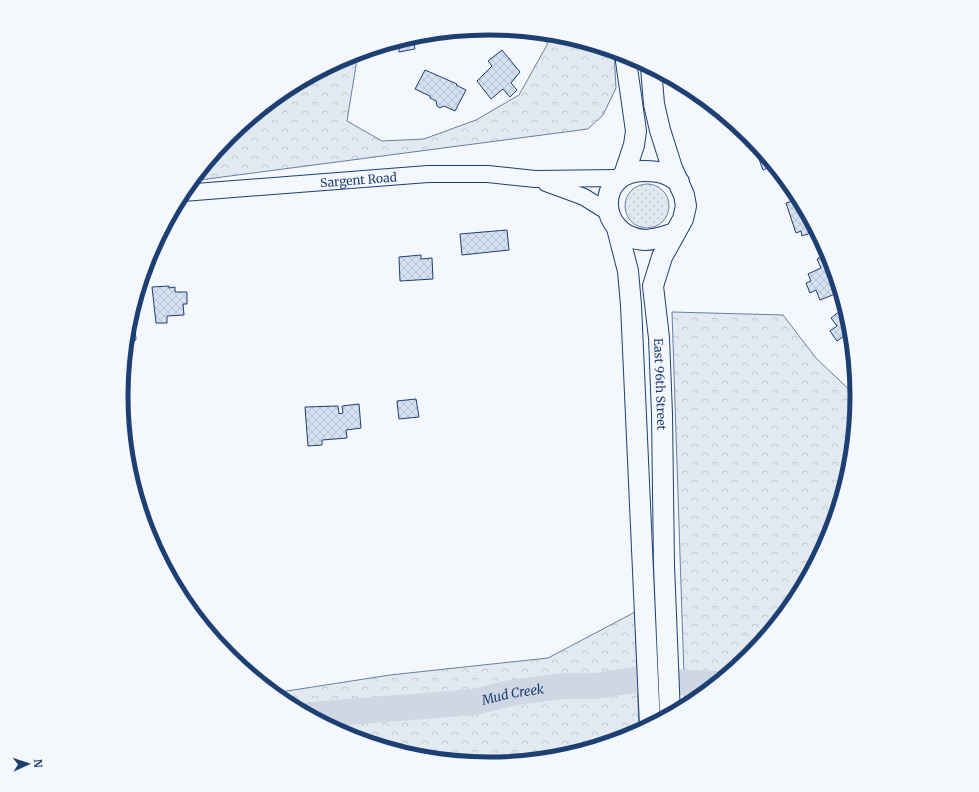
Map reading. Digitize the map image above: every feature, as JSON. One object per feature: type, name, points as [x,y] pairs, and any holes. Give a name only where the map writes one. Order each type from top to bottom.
[{"type":"main road","name":"East 96th Street","points":[[626,61],[636,131],[634,145],[621,176],[609,196],[613,220],[628,271],[631,305],[650,720]]},
{"type":"main road","name":"East 96th Street","points":[[652,73],[654,104],[660,130],[685,200],[685,212],[660,263],[653,286],[659,338],[662,407],[666,630],[670,709]]},
{"type":"main road","points":[[621,176],[639,171],[663,172],[671,175],[679,182]]},
{"type":"main road","points":[[613,220],[628,235],[644,240],[675,233]]},
{"type":"street","name":"Sargent Road","points":[[191,192],[428,174],[483,173],[535,179],[621,176]]},
{"type":"street","name":"Sargent Road","points":[[535,179],[584,197],[613,220]]},
{"type":"green space","points":[[547,40],[560,42],[583,47],[614,57],[616,88],[603,115],[588,129],[200,180],[234,141],[270,110],[309,83],[351,62],[357,60],[347,121],[382,141],[424,139],[476,120],[519,95],[547,45]]},
{"type":"green space","points":[[647,184],[659,188],[665,194],[669,206],[665,218],[659,224],[647,228],[635,224],[629,218],[625,206],[629,194],[635,188]]},
{"type":"green space","points":[[672,312],[783,315],[816,358],[850,390],[850,420],[844,466],[823,534],[802,577],[790,597],[761,634],[745,651],[728,667],[685,699]]},
{"type":"green space","points":[[635,612],[639,725],[606,738],[583,745],[537,754],[490,757],[442,754],[396,745],[351,730],[309,709],[283,692],[390,675],[548,658]]},
{"type":"building","points":[[414,43],[415,49],[399,52],[399,48],[381,52]]},
{"type":"building","points":[[502,50],[520,72],[511,83],[517,90],[510,97],[503,89],[491,99],[477,81],[492,66],[488,61]]},
{"type":"building","points":[[425,70],[457,84],[456,85],[466,90],[455,111],[444,106],[440,108],[437,106],[436,101],[430,98],[430,96],[415,89]]},
{"type":"building","points":[[761,158],[769,167],[763,170],[759,159]]},
{"type":"building","points":[[793,201],[811,233],[802,236],[801,231],[796,233],[786,203]]},
{"type":"building","points":[[507,230],[509,250],[462,255],[460,234]]},
{"type":"building","points":[[421,255],[421,259],[432,258],[433,279],[400,281],[399,257]]},
{"type":"building","points":[[822,257],[835,294],[820,300],[816,290],[810,293],[806,283],[811,281],[808,274],[821,268],[817,259]]},
{"type":"building","points":[[169,286],[169,288],[175,287],[175,292],[187,292],[187,304],[183,304],[184,315],[167,316],[167,323],[156,323],[152,287]]},
{"type":"building","points":[[840,311],[846,338],[844,336],[837,341],[830,331],[837,326],[831,318]]},
{"type":"building","points":[[135,327],[136,339],[133,342]]},
{"type":"building","points":[[416,399],[419,417],[399,419],[397,401]]},
{"type":"building","points":[[359,404],[361,428],[346,430],[347,438],[322,440],[322,445],[308,446],[305,407],[338,406],[339,414],[343,413],[342,406]]},
{"type":"waterway","name":"Mud Creek","points":[[319,714],[474,702],[511,693],[561,686],[595,686],[633,680],[707,684]]}]
